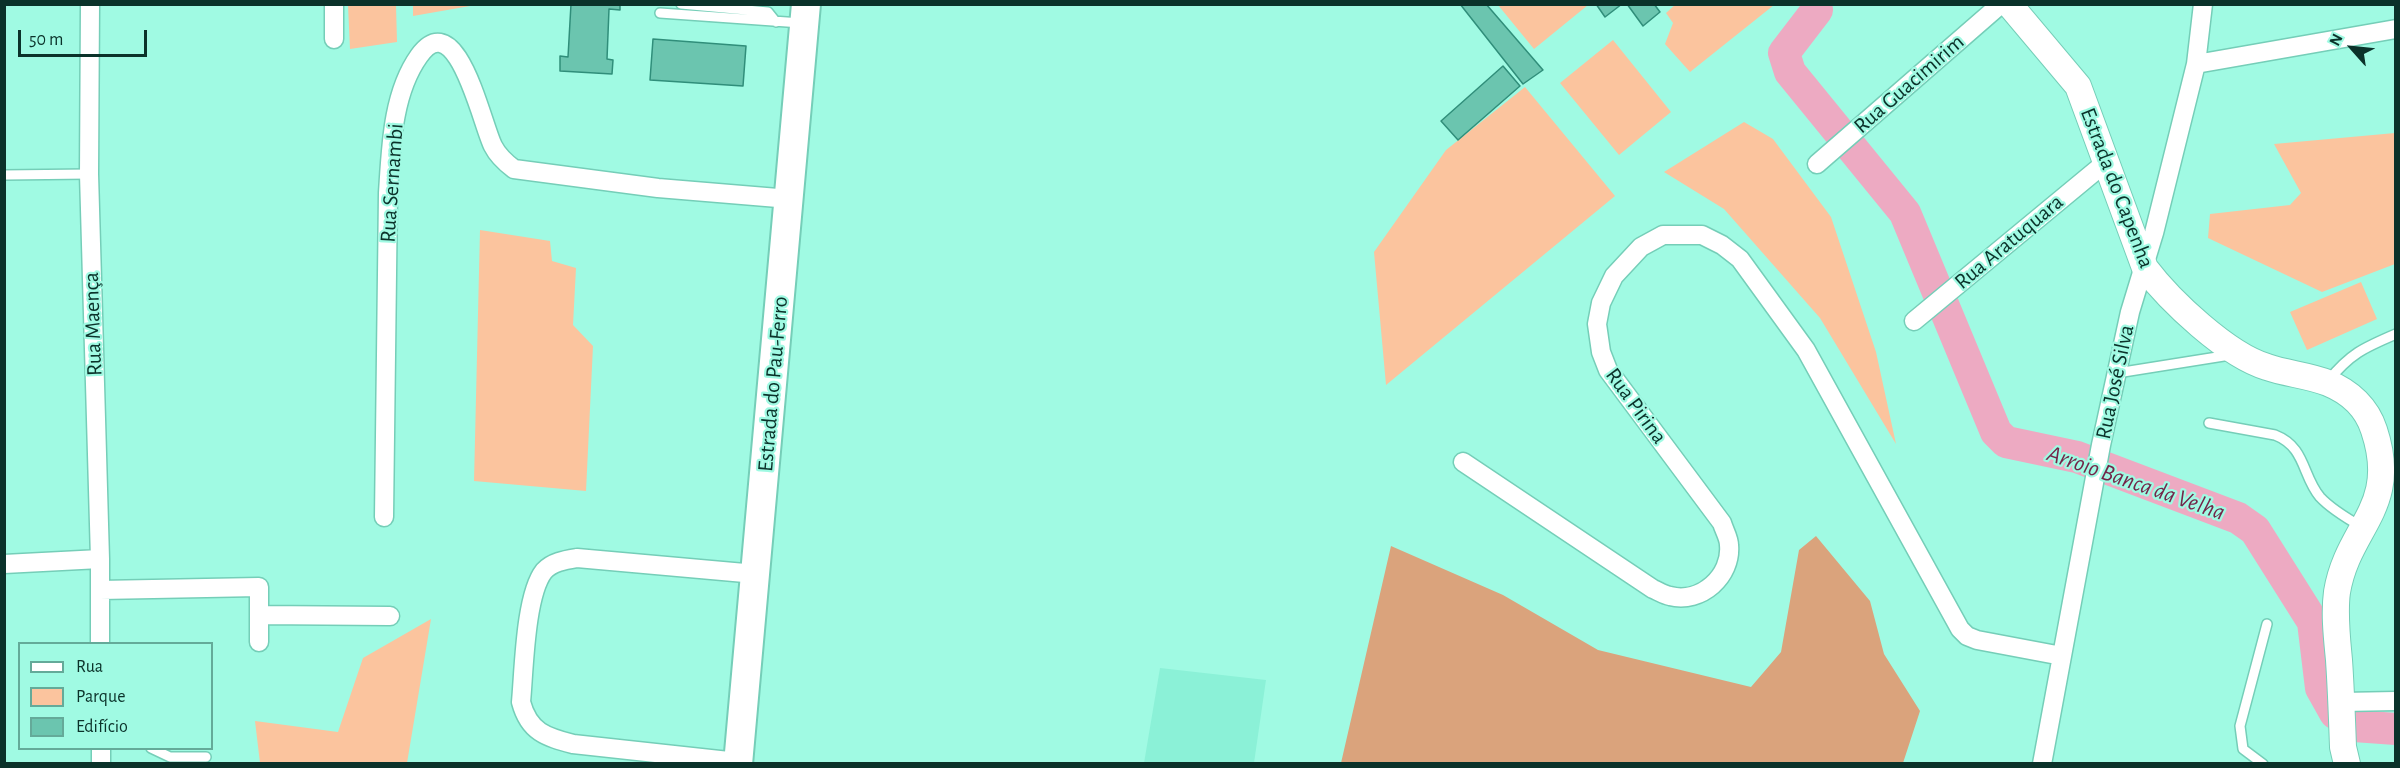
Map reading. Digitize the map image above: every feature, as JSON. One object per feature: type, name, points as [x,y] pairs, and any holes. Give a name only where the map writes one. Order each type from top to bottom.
[{"type":"main road","name":"Estrada do Pau-Ferro","points":[[738,763],[806,14]]},
{"type":"street","name":"Rua Maença","points":[[90,4],[89,174],[100,559],[100,642]]},
{"type":"street","points":[[334,4],[334,39]]},
{"type":"street","name":"Rua Guacimirim","points":[[1817,164],[2001,4]]},
{"type":"street","name":"Estrada do Capenha","points":[[2009,4],[2078,86],[2145,267],[2158,286],[2236,354],[2266,367],[2327,382],[2346,391],[2370,415],[2381,450],[2382,478],[2376,506],[2343,568],[2337,594],[2337,634],[2345,755]]},
{"type":"street","name":"Rua José Silva","points":[[2042,764],[2101,445],[2130,312],[2145,267],[2196,64],[2203,4]]},
{"type":"street","points":[[2196,64],[2396,29]]},
{"type":"street","name":"Rua Sernambi","points":[[384,517],[388,193],[391,155],[403,90],[413,64],[425,48],[435,42],[443,43],[453,50],[462,63],[493,146],[503,161],[514,169],[658,188],[790,199]]},
{"type":"street","name":"Rua Aratuquara","points":[[1914,321],[2105,163]]},
{"type":"street","name":"Rua Pirina","points":[[1463,462],[1653,589],[1672,597],[1695,596],[1713,586],[1726,567],[1730,545],[1722,523],[1608,370],[1601,352],[1598,324],[1601,303],[1614,276],[1641,247],[1663,235],[1701,235],[1722,245],[1740,259],[1806,350],[1960,629],[1967,636],[1977,640],[2062,656]]},
{"type":"street","points":[[738,763],[573,744],[551,738],[536,729],[525,717],[521,702],[530,611],[535,585],[544,570],[556,562],[577,558],[756,574]]},
{"type":"street","points":[[4,564],[100,559]]},
{"type":"street","points":[[100,590],[259,587],[259,642]]},
{"type":"street","points":[[259,615],[390,616]]},
{"type":"street","points":[[2342,703],[2396,701]]},
{"type":"lane","points":[[681,4],[768,12],[776,22]]},
{"type":"lane","points":[[660,13],[776,22],[806,14]]},
{"type":"lane","points":[[4,175],[89,174]]},
{"type":"lane","points":[[2327,382],[2344,361],[2369,345],[2396,334]]},
{"type":"lane","points":[[2117,373],[2236,354]]},
{"type":"lane","points":[[2209,423],[2275,435],[2285,439],[2296,450],[2320,497],[2364,529]]},
{"type":"lane","points":[[2263,764],[2243,749],[2240,726],[2267,624]]},
{"type":"lane","points":[[155,750],[170,757],[206,758]]},
{"type":"shaded area","points":[[1816,536],[1870,601],[1884,654],[1920,711],[1903,763],[1341,763],[1391,546],[1503,595],[1598,650],[1751,687],[1781,652],[1799,550]]},
{"type":"shaded area","points":[[1160,668],[1266,680],[1254,763],[1144,763]]},
{"type":"green space","points":[[470,4],[470,6],[413,16],[413,5]]},
{"type":"green space","points":[[1676,4],[1774,5],[1690,72],[1665,44],[1673,23],[1666,13]]},
{"type":"green space","points":[[348,5],[396,5],[397,42],[350,49]]},
{"type":"green space","points":[[1498,5],[1588,5],[1534,49]]},
{"type":"green space","points":[[1613,40],[1671,112],[1619,155],[1560,83]]},
{"type":"green space","points":[[1525,87],[1615,196],[1386,385],[1374,252],[1446,150]]},
{"type":"green space","points":[[1744,122],[1773,139],[1831,217],[1876,352],[1896,444],[1820,318],[1724,209],[1664,172]]},
{"type":"green space","points":[[2395,133],[2395,264],[2322,292],[2208,238],[2210,214],[2290,205],[2301,193],[2274,144]]},
{"type":"green space","points":[[480,230],[550,241],[552,261],[576,268],[573,325],[593,346],[586,491],[474,481]]},
{"type":"green space","points":[[2361,282],[2377,319],[2307,350],[2290,312]]},
{"type":"green space","points":[[431,619],[407,763],[260,763],[255,721],[338,732],[363,658]]},
{"type":"building","points":[[571,4],[620,4],[620,10],[609,9],[607,59],[613,60],[612,74],[560,71],[560,56],[568,57]]},
{"type":"building","points":[[1460,4],[1486,4],[1543,70],[1523,84]]},
{"type":"building","points":[[1596,4],[1622,4],[1605,17]]},
{"type":"building","points":[[1627,4],[1654,4],[1660,12],[1643,26]]},
{"type":"building","points":[[653,39],[746,46],[743,86],[650,80]]},
{"type":"building","points":[[1503,66],[1520,86],[1458,140],[1441,121]]},
{"type":"waterway","name":"Arroio Banca da Velha","points":[[1816,4],[1817,10],[1784,53],[1790,72],[1905,213],[1996,432],[2006,442],[2077,457],[2238,518],[2255,530],[2313,622],[2321,688],[2335,713],[2354,726],[2396,729]]}]
